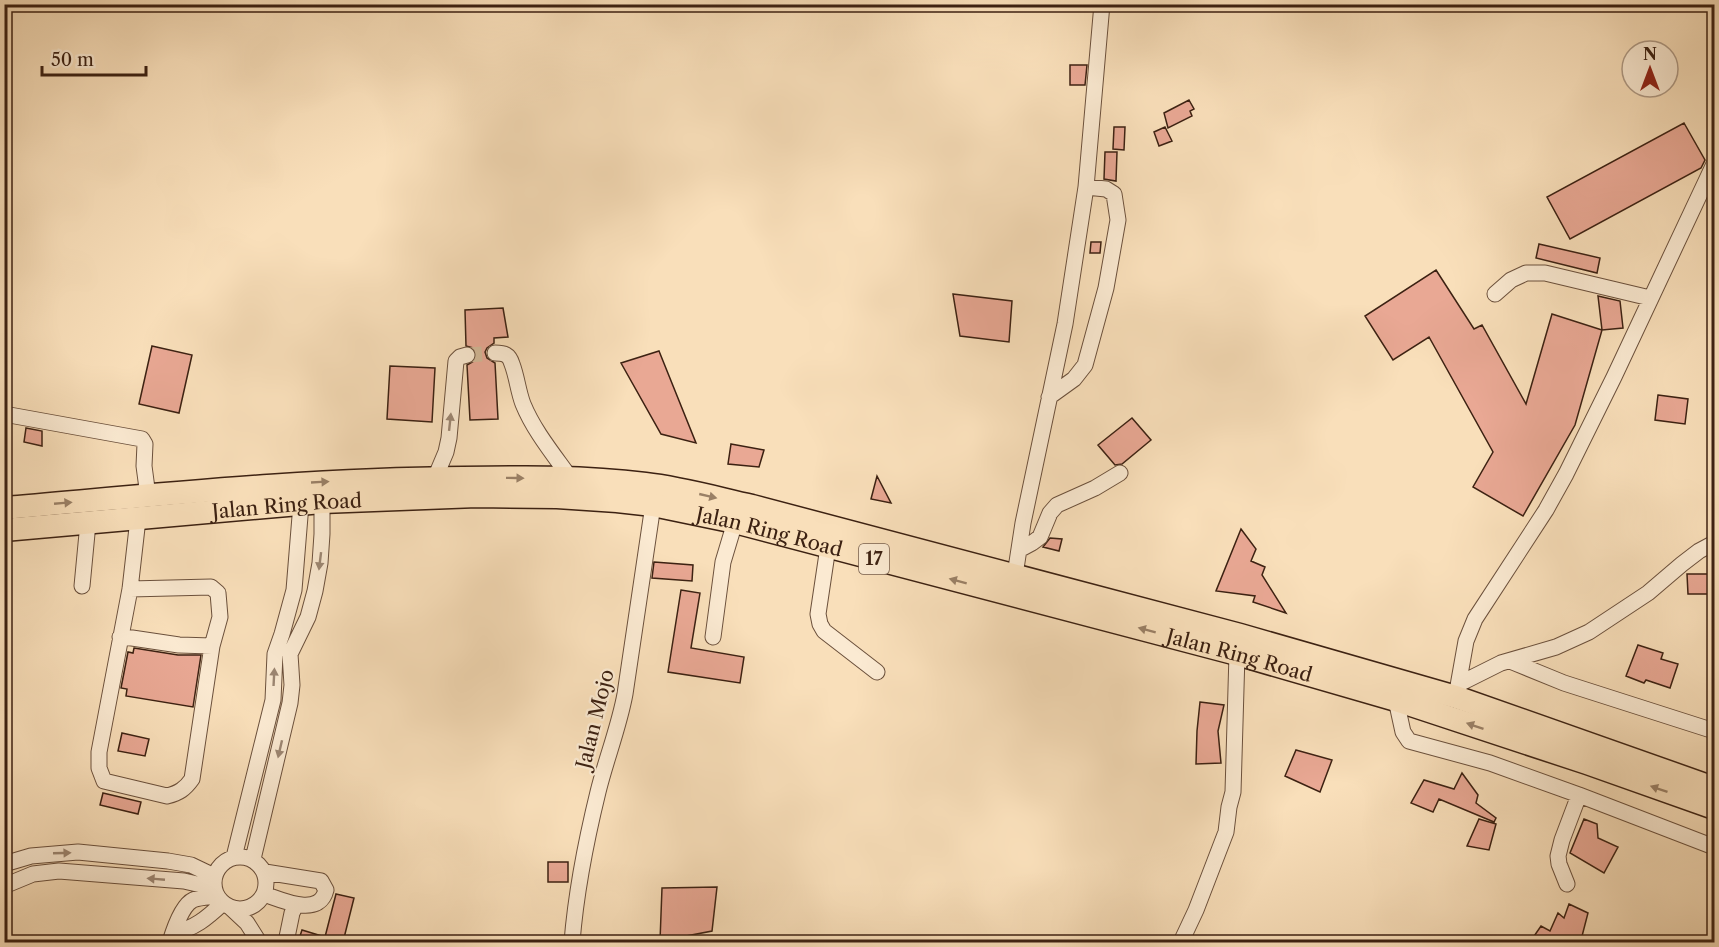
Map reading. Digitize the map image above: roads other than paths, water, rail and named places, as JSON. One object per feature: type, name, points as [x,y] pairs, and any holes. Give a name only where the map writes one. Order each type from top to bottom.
[{"type":"highway","name":"Jalan Ring Road","points":[[4,530],[138,519],[275,495],[435,478],[570,479],[645,484],[684,490],[1458,690],[1591,754],[1714,808]]},
{"type":"highway","name":"Jalan Ring Road","points":[[4,508],[148,496],[275,495],[311,503],[424,497],[520,496],[653,505],[735,522],[1237,654],[1714,788]]},
{"type":"street","points":[[1015,575],[1065,324],[1086,187],[1102,4]]},
{"type":"street","points":[[1458,690],[1466,641],[1475,619],[1546,510],[1566,474],[1714,164]]},
{"type":"street","points":[[1049,398],[1074,379],[1085,365],[1106,288],[1118,220],[1114,194],[1106,189],[1086,187]]},
{"type":"street","points":[[1495,294],[1511,280],[1526,273],[1545,273],[1650,298]]},
{"type":"street","points":[[495,353],[504,353],[508,356],[523,404],[534,426],[570,479]]},
{"type":"street","points":[[435,478],[446,452],[456,361],[467,355]]},
{"type":"street","points":[[4,414],[142,439],[145,444],[144,466],[148,496]]},
{"type":"street","points":[[1019,550],[1040,537],[1050,513],[1057,505],[1095,488],[1120,473]]},
{"type":"street","points":[[234,857],[273,700],[275,654],[294,590],[311,503]]},
{"type":"street","points":[[254,860],[290,704],[292,685],[290,654],[308,617],[320,563],[322,534],[311,503]]},
{"type":"street","name":"Jalan Mojo","points":[[572,942],[576,901],[598,791],[621,716],[653,505]]},
{"type":"street","points":[[130,589],[211,586],[218,593],[220,617],[212,646],[192,779],[186,788],[177,794],[167,796],[104,781],[99,768],[99,752],[130,589],[138,519]]},
{"type":"street","points":[[713,637],[723,562],[735,522]]},
{"type":"street","points":[[82,586],[88,523]]},
{"type":"street","points":[[1458,690],[1489,668],[1556,647],[1589,632],[1648,593],[1690,558],[1714,543]]},
{"type":"street","points":[[828,547],[818,614],[820,624],[824,631],[877,672]]},
{"type":"street","points":[[120,637],[179,645],[212,646]]},
{"type":"street","points":[[1181,942],[1226,832],[1233,792],[1237,654]]},
{"type":"street","points":[[1510,661],[1564,683],[1714,731]]},
{"type":"street","points":[[1396,700],[1403,732],[1408,741],[1490,763],[1714,847]]},
{"type":"street","points":[[1567,885],[1558,856],[1579,795]]},
{"type":"street","points":[[4,864],[31,856],[78,852],[191,865],[247,923],[260,942]]},
{"type":"street","points":[[4,886],[33,874],[59,871],[184,882],[220,894],[241,909],[259,902],[264,894],[267,883],[265,872],[260,865],[244,856],[225,860],[218,867],[220,894],[210,916],[196,926],[171,938]]},
{"type":"street","points":[[264,894],[296,905],[309,905],[317,903],[325,895],[326,890],[321,880],[265,872]]},
{"type":"street","points":[[171,938],[185,908],[192,900],[220,894]]},
{"type":"street","points":[[286,942],[296,905]]},
{"type":"tunnel","points":[[467,355],[495,353]]}]
